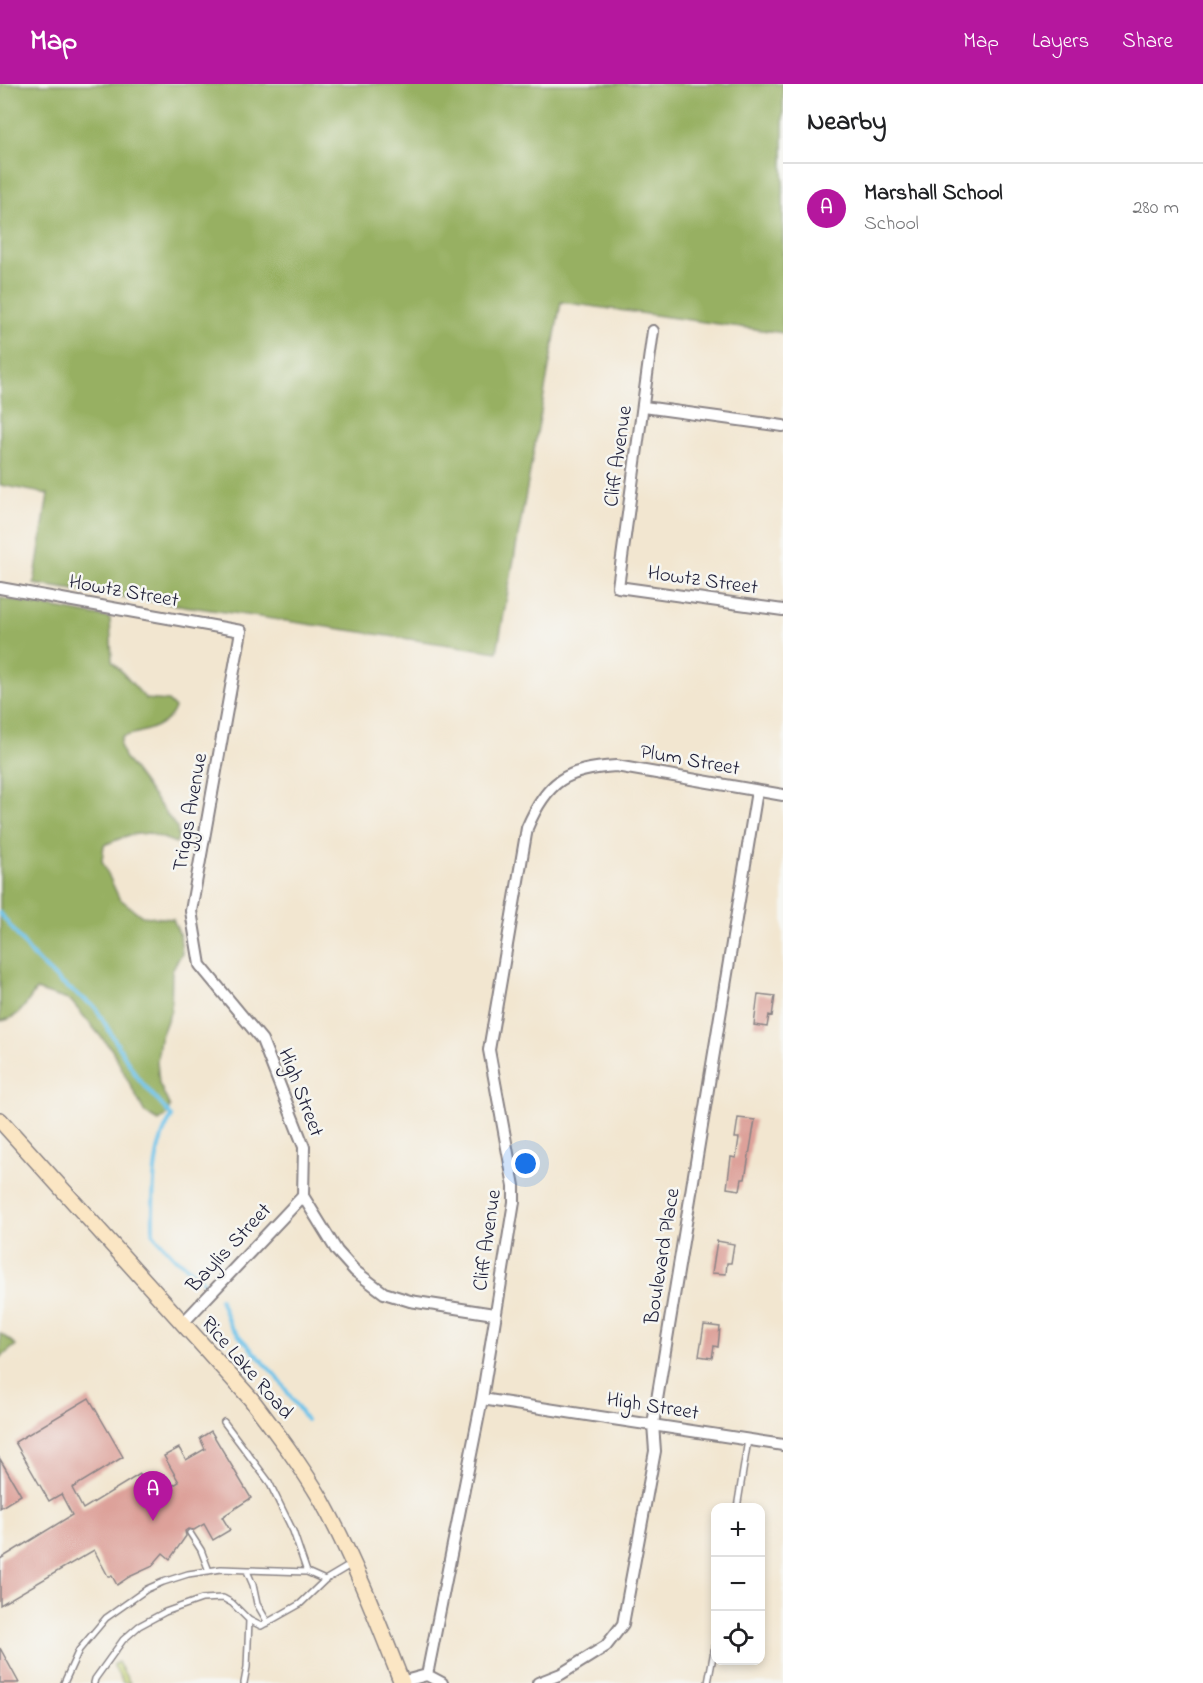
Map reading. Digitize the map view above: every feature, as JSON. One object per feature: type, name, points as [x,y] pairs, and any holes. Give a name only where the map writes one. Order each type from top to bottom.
[{"type":"main road","name":"Rice Lake Road","points":[[0,1120],[251,1399],[286,1444],[322,1501],[353,1563],[401,1682]]},
{"type":"street","name":"Cliff Avenue","points":[[618,587],[653,331]]},
{"type":"street","points":[[644,407],[783,426]]},
{"type":"street","name":"Howtz Street","points":[[618,587],[783,610]]},
{"type":"street","name":"Howtz Street","points":[[0,588],[241,631]]},
{"type":"street","name":"Triggs Avenue","points":[[223,992],[200,965],[191,911],[241,631]]},
{"type":"street","name":"Plum Street","points":[[590,768],[616,766],[783,795]]},
{"type":"street","name":"Cliff Avenue","points":[[426,1675],[482,1399],[514,1202],[514,1186],[489,1050],[527,828],[535,809],[547,792],[561,779],[590,768]]},
{"type":"street","name":"Boulevard Place","points":[[538,1683],[561,1674],[606,1646],[623,1624],[655,1451],[653,1424],[757,791]]},
{"type":"street","name":"High Street","points":[[223,992],[262,1040],[304,1147],[303,1196]]},
{"type":"street","points":[[303,1196],[337,1251],[355,1271],[384,1293],[411,1301],[494,1314]]},
{"type":"street","name":"Baylis Street","points":[[182,1324],[303,1196]]},
{"type":"street","name":"High Street","points":[[482,1399],[783,1445]]},
{"type":"street","points":[[401,1682],[426,1675],[441,1683]]},
{"type":"lane","points":[[224,1422],[269,1482],[293,1531],[307,1572]]},
{"type":"lane","points":[[738,1503],[748,1440]]},
{"type":"lane","points":[[190,1533],[201,1550],[210,1571]]},
{"type":"lane","points":[[94,1683],[132,1631],[165,1612],[202,1599],[223,1598],[232,1603],[249,1620],[261,1626],[300,1604],[325,1580],[353,1563]]},
{"type":"lane","points":[[64,1683],[79,1650],[113,1611],[147,1589],[163,1582],[188,1574],[210,1571],[307,1572],[325,1580]]},
{"type":"lane","points":[[247,1571],[257,1604],[268,1623]]},
{"type":"lane","points":[[244,1683],[249,1620]]},
{"type":"lane","points":[[708,1683],[711,1665]]},
{"type":"green space","points":[[0,84],[783,84],[783,333],[561,302],[497,652],[34,584],[48,494],[0,485]]},
{"type":"green space","points":[[0,598],[110,618],[112,661],[146,699],[168,701],[175,708],[160,725],[122,737],[120,745],[124,757],[177,828],[176,843],[149,833],[129,835],[104,845],[102,861],[119,898],[142,916],[173,919],[180,936],[182,953],[172,970],[171,1010],[160,1039],[157,1061],[159,1083],[170,1107],[167,1115],[159,1121],[145,1113],[112,1050],[71,1001],[36,990],[17,1014],[0,1021]]},
{"type":"green space","points":[[0,1333],[16,1345],[0,1358]]},
{"type":"green space","points":[[118,1662],[130,1683],[123,1683],[114,1667],[114,1664]]},
{"type":"building","points":[[758,994],[775,996],[772,1016],[769,1015],[767,1027],[754,1025]]},
{"type":"building","points":[[738,1118],[755,1120],[745,1179],[742,1179],[740,1190],[727,1188],[731,1157],[736,1158],[739,1138],[735,1138]]},
{"type":"building","points":[[717,1241],[734,1244],[731,1263],[727,1263],[726,1274],[712,1273]]},
{"type":"building","points":[[704,1325],[720,1327],[718,1347],[714,1346],[712,1358],[699,1356]]},
{"type":"building","points":[[89,1398],[123,1457],[72,1488],[83,1509],[140,1474],[154,1497],[179,1482],[164,1456],[179,1448],[186,1460],[205,1449],[200,1438],[211,1431],[251,1498],[222,1517],[230,1530],[213,1540],[204,1524],[194,1530],[188,1529],[185,1531],[186,1536],[170,1559],[163,1553],[151,1567],[117,1585],[112,1576],[108,1576],[94,1550],[0,1605],[0,1559],[72,1515],[61,1494],[49,1501],[15,1442]]},
{"type":"building","points":[[0,1459],[21,1495],[0,1508]]},
{"type":"building","points":[[0,1648],[19,1683],[0,1683]]},
{"type":"waterway","points":[[0,913],[34,957],[60,982],[95,1007],[137,1077],[172,1117],[165,1129],[157,1158],[153,1189],[153,1234],[176,1259],[206,1284]]},
{"type":"waterway","points":[[220,1299],[230,1326],[278,1378],[306,1420]]},
{"type":"place","name":"Marshall School","points":[[153,1521]]}]
